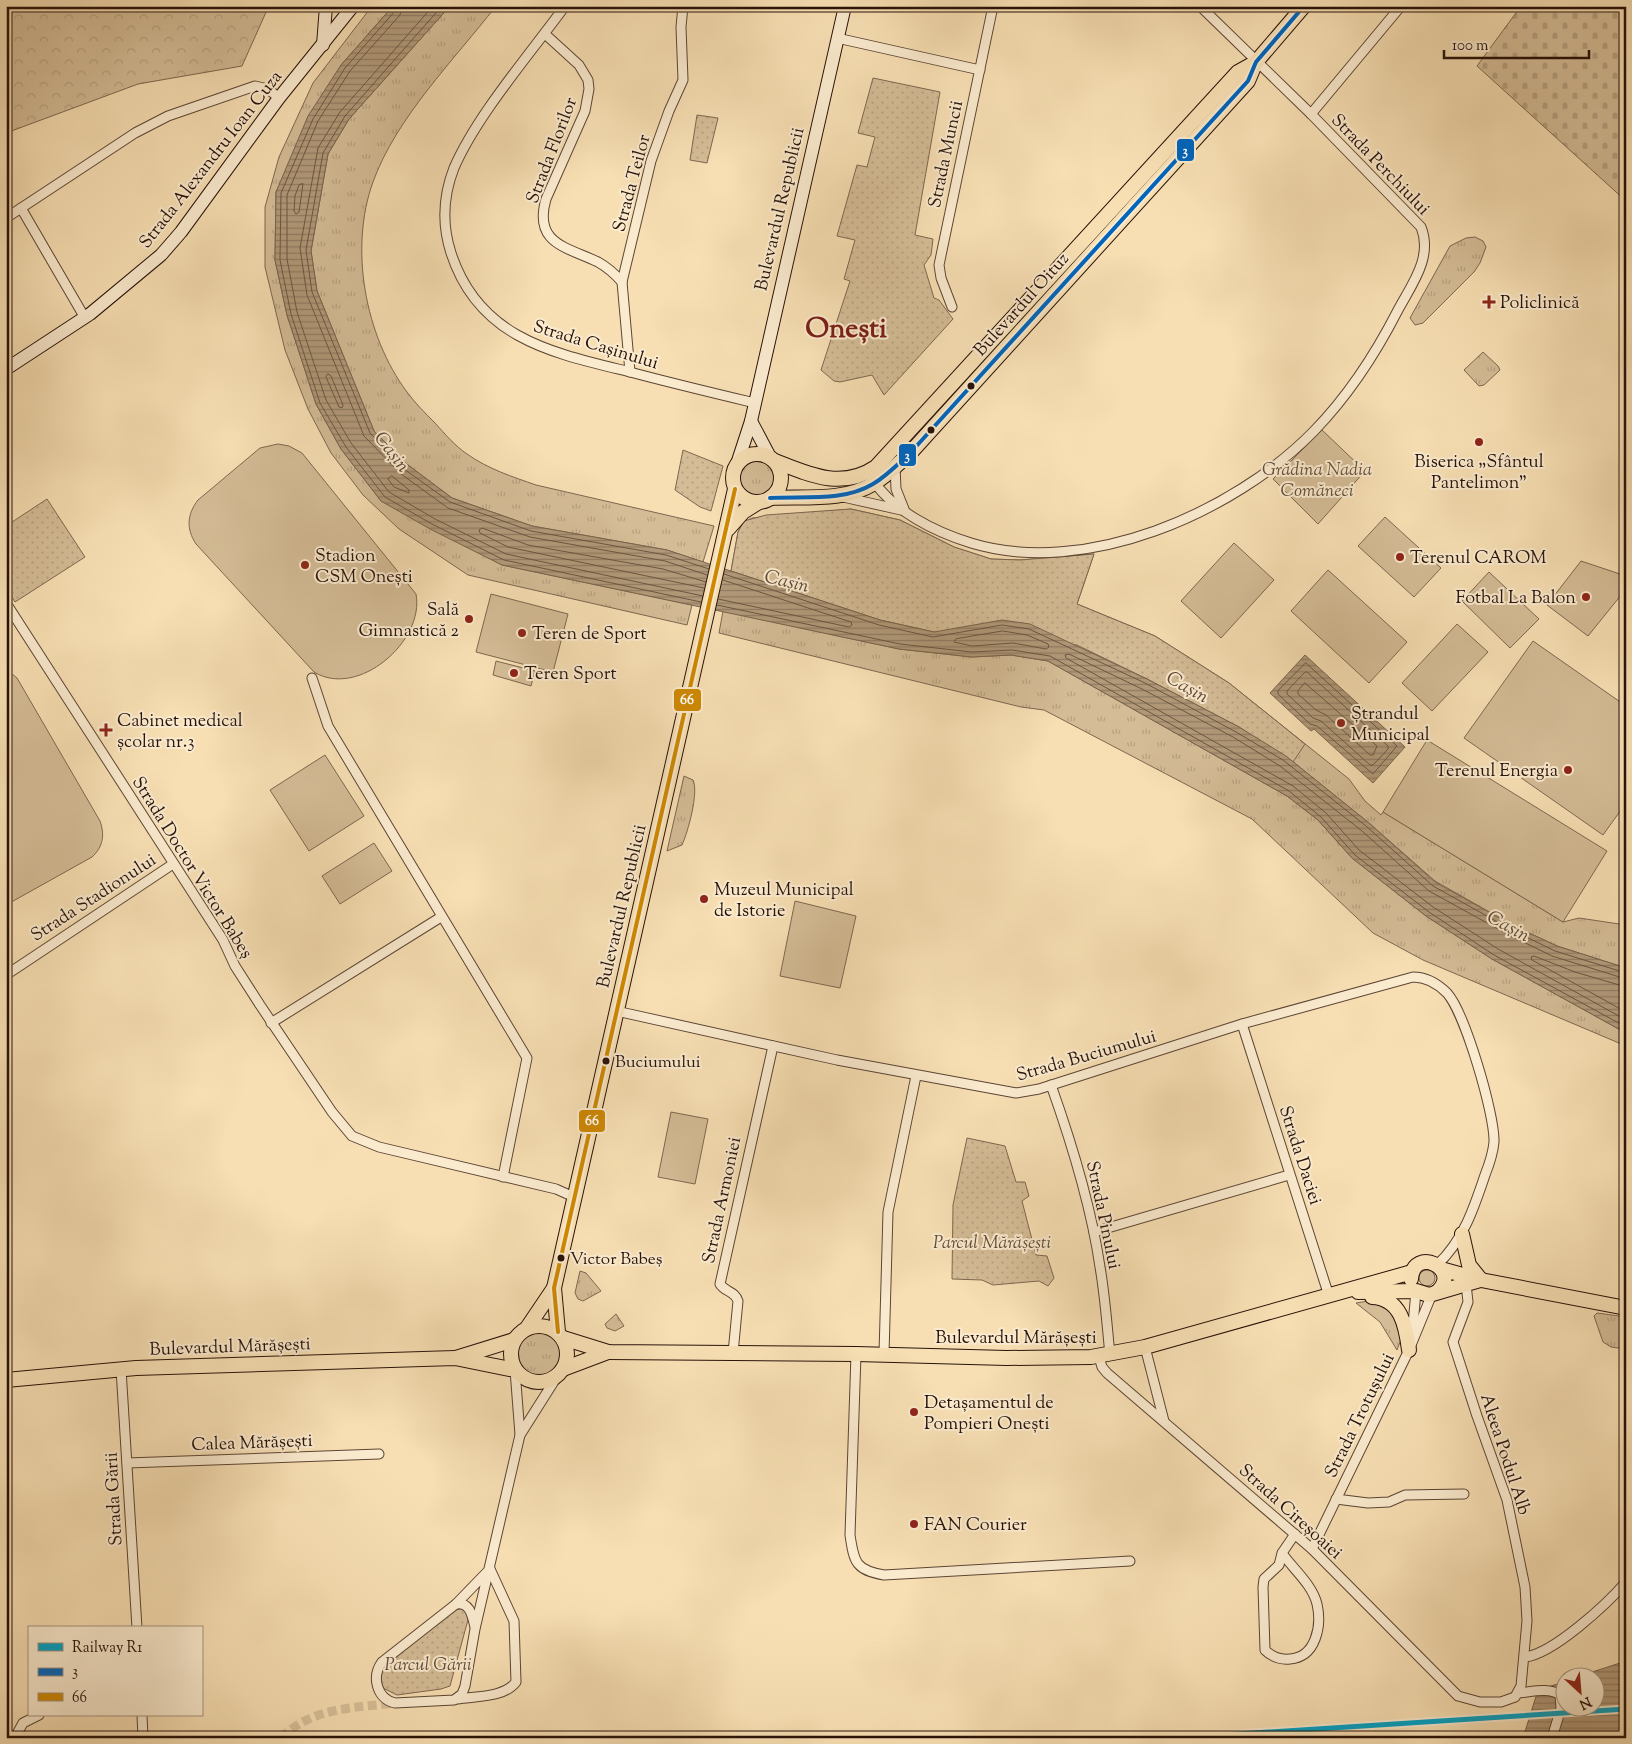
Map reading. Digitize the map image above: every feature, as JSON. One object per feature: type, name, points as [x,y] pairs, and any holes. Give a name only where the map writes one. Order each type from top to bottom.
[{"type":"main road","points":[[323,45],[326,6]]},
{"type":"main road","name":"Strada Alexandru Ioan Cuza","points":[[6,369],[85,318],[135,278],[169,246],[279,98],[353,6]]},
{"type":"main road","name":"Bulevardul Republicii","points":[[737,464],[751,421],[845,6]]},
{"type":"main road","name":"Bulevardul Oituz","points":[[772,459],[804,472],[831,478],[871,478],[895,467],[912,451],[1043,308],[1248,81],[1256,62],[1304,6]]},
{"type":"main road","name":"Bulevardul Oituz","points":[[764,500],[833,496],[854,492],[871,478],[902,440],[1238,72],[1256,62]]},
{"type":"main road","points":[[751,421],[781,472],[781,484],[764,500],[743,498],[735,489],[733,476],[737,464],[752,454],[772,459]]},
{"type":"main road","points":[[902,440],[904,448],[912,451]]},
{"type":"main road","name":"Bulevardul Republicii","points":[[554,1288],[735,489]]},
{"type":"main road","name":"Bulevardul Republicii","points":[[726,532],[743,512],[764,500]]},
{"type":"main road","points":[[1462,1234],[1469,1265],[1481,1280]]},
{"type":"main road","points":[[1416,1291],[1411,1280],[1412,1272],[1423,1262],[1481,1280],[1626,1308]]},
{"type":"main road","points":[[1435,1293],[1443,1283],[1439,1267]]},
{"type":"main road","name":"Bulevardul Mărășești","points":[[561,1335],[608,1352],[884,1354],[1007,1358],[1104,1356],[1145,1347],[1412,1272]]},
{"type":"main road","points":[[1345,1292],[1416,1291],[1425,1295],[1481,1280]]},
{"type":"main road","points":[[554,1288],[561,1335],[568,1354],[561,1372],[543,1382],[535,1382],[522,1376],[515,1370],[511,1357],[514,1340],[527,1328],[554,1288]]},
{"type":"main road","points":[[1329,1296],[1386,1299],[1400,1312],[1410,1344]]},
{"type":"main road","points":[[527,1328],[543,1325],[561,1335]]},
{"type":"main road","name":"Bulevardul Mărășești","points":[[455,1358],[514,1340]]},
{"type":"main road","name":"Bulevardul Mărășești","points":[[561,1372],[608,1352]]},
{"type":"main road","name":"Bulevardul Mărășești","points":[[6,1380],[121,1369],[455,1358],[515,1370]]},
{"type":"street","name":"Strada Cașinului","points":[[565,6],[490,108],[455,167],[445,204],[445,225],[448,244],[457,270],[475,300],[494,319],[534,345],[630,372],[755,403]]},
{"type":"street","name":"Strada Teilor","points":[[630,372],[622,282],[651,161],[669,111],[683,80],[681,27],[683,6]]},
{"type":"street","name":"Strada Muncii","points":[[952,306],[941,278],[939,265],[993,6]]},
{"type":"street","name":"Strada Perchiului","points":[[871,478],[888,499],[906,512],[946,534],[985,547],[1036,553],[1091,549],[1135,537],[1188,516],[1225,498],[1269,469],[1314,431],[1362,370],[1420,270],[1426,243],[1421,227],[1311,114],[1200,6]]},
{"type":"street","points":[[1311,114],[1401,6]]},
{"type":"street","name":"Strada Florilor","points":[[545,34],[580,66],[588,80],[590,89],[584,111],[546,199],[542,213],[544,227],[558,245],[600,263],[622,282]]},
{"type":"street","points":[[837,38],[980,70]]},
{"type":"street","points":[[6,218],[113,146],[153,123],[255,86],[262,86],[279,98]]},
{"type":"street","points":[[21,208],[85,318]]},
{"type":"street","name":"Bulevardul Oituz","points":[[1032,297],[1043,308]]},
{"type":"street","points":[[895,467],[897,496],[906,512]]},
{"type":"street","name":"Strada Perchiului","points":[[833,496],[906,512]]},
{"type":"street","name":"Strada Doctor Victor Babeș","points":[[6,603],[222,940],[235,966],[271,1023],[332,1112],[352,1136],[379,1147],[556,1189],[574,1197]]},
{"type":"street","points":[[312,678],[328,726],[528,1060],[503,1177]]},
{"type":"street","name":"Strada Stadionului","points":[[6,975],[173,864]]},
{"type":"street","points":[[271,1023],[441,917]]},
{"type":"street","name":"Strada Buciumului","points":[[616,1011],[916,1076],[1010,1093],[1028,1092],[1242,1024],[1414,977],[1424,978],[1437,985],[1448,995],[1456,1008],[1487,1100],[1494,1137],[1492,1151],[1476,1202],[1462,1234]]},
{"type":"street","name":"Strada Daciei","points":[[1242,1024],[1329,1296]]},
{"type":"street","name":"Strada Armoniei","points":[[733,1353],[738,1301],[734,1294],[724,1289],[720,1284],[773,1046]]},
{"type":"street","points":[[884,1354],[888,1212],[916,1076]]},
{"type":"street","name":"Strada Pinului","points":[[1050,1085],[1068,1134],[1094,1232],[1100,1266],[1104,1356]]},
{"type":"street","points":[[1094,1232],[1289,1175]]},
{"type":"street","points":[[1439,1267],[1462,1234]]},
{"type":"street","name":"Aleea Podul Alb","points":[[1466,1284],[1468,1302],[1453,1342],[1507,1500],[1525,1587],[1525,1657],[1518,1694]]},
{"type":"street","points":[[1410,1344],[1416,1291]]},
{"type":"street","name":"Strada Trotușului","points":[[1312,1548],[1435,1293]]},
{"type":"street","points":[[1145,1347],[1164,1421]]},
{"type":"street","points":[[856,1354],[850,1535],[857,1564],[866,1572],[884,1575],[1130,1561]]},
{"type":"street","name":"Strada Cireșoaiei","points":[[1104,1356],[1102,1367],[1108,1373],[1312,1548],[1458,1696],[1480,1702],[1500,1702],[1510,1700],[1518,1694]]},
{"type":"street","name":"Strada Gării","points":[[121,1369],[137,1626]]},
{"type":"street","points":[[454,1700],[462,1694],[465,1686],[475,1629],[520,1435],[515,1370]]},
{"type":"street","points":[[520,1435],[561,1372]]},
{"type":"street","name":"Calea Mărășești","points":[[127,1462],[379,1454]]},
{"type":"street","points":[[1336,1499],[1368,1504],[1389,1502],[1405,1495],[1464,1494]]},
{"type":"street","points":[[1282,1553],[1306,1584],[1317,1604],[1318,1614],[1317,1630],[1311,1649],[1305,1656],[1290,1659],[1272,1656],[1265,1650],[1264,1579],[1279,1565],[1282,1553],[1295,1534]]},
{"type":"street","points":[[490,1569],[514,1621],[516,1682],[510,1689],[499,1693],[454,1700],[392,1702],[380,1691],[376,1675],[382,1662],[456,1604],[490,1569]]},
{"type":"street","points":[[1525,1657],[1539,1654],[1571,1632],[1599,1611],[1626,1582]]},
{"type":"street","points":[[456,1604],[463,1604],[469,1609],[475,1629]]},
{"type":"street","points":[[1518,1694],[1547,1691],[1556,1692],[1560,1695],[1562,1700],[1561,1708],[1552,1738]]},
{"type":"street","points":[[20,1738],[18,1732],[23,1723],[38,1716]]},
{"type":"street","points":[[142,1716],[143,1738]]},
{"type":"green space","points":[[6,6],[266,6],[267,10],[242,66],[138,84],[6,133]]},
{"type":"green space","points":[[372,6],[393,6],[341,65],[276,192],[275,260],[287,315],[316,404],[341,449],[381,501],[502,565],[692,605],[687,625],[468,575],[399,529],[363,495],[331,453],[308,409],[285,350],[265,267],[265,207],[279,157],[313,83]]},
{"type":"green space","points":[[450,6],[496,6],[427,90],[396,135],[383,158],[373,182],[366,208],[362,235],[365,291],[371,318],[392,370],[410,396],[450,440],[467,454],[492,468],[536,485],[714,526],[703,562],[667,550],[532,526],[452,498],[408,465],[374,431],[317,291],[311,251],[328,154],[349,119]]},
{"type":"green space","points":[[1521,6],[1614,6],[1619,11],[1626,7],[1626,201],[1477,66]]},
{"type":"green space","points":[[873,78],[940,92],[915,235],[933,239],[931,255],[924,265],[934,298],[939,300],[953,319],[884,395],[872,375],[840,382],[834,381],[821,370],[850,281],[844,279],[855,240],[837,236],[857,165],[867,167],[875,137],[858,133]]},
{"type":"green space","points":[[697,115],[718,118],[707,163],[690,160]]},
{"type":"green space","points":[[1475,237],[1483,241],[1486,247],[1480,263],[1474,272],[1423,323],[1415,325],[1410,318],[1450,246],[1466,238]]},
{"type":"green space","points":[[1483,352],[1500,370],[1484,385],[1479,386],[1464,370]]},
{"type":"green space","name":"Grădina Nadia Comăneci","points":[[1322,430],[1365,471],[1318,524],[1273,479]]},
{"type":"green space","name":"Stadion CSM Onești","points":[[278,444],[289,446],[302,453],[416,594],[416,612],[410,630],[385,661],[368,672],[350,678],[331,678],[314,672],[196,544],[191,533],[189,527],[190,516],[198,500],[260,448]]},
{"type":"green space","points":[[683,450],[723,466],[711,511],[700,507],[675,490]]},
{"type":"green space","points":[[757,453],[766,455],[774,460],[779,468],[781,477],[779,486],[774,494],[766,499],[757,501],[748,499],[740,494],[735,486],[733,477],[735,468],[740,460],[748,455]]},
{"type":"green space","points":[[47,499],[85,557],[15,602],[6,588],[6,526]]},
{"type":"green space","points":[[851,509],[900,520],[954,547],[991,559],[1020,560],[1094,554],[1077,604],[1155,636],[1229,683],[1349,779],[1365,801],[1381,815],[1383,812],[1563,922],[1579,918],[1626,925],[1626,968],[1557,946],[1514,926],[1435,881],[1369,823],[1286,756],[1147,679],[880,620],[731,571],[738,532],[742,523],[752,518]]},
{"type":"green space","points":[[851,509],[900,520],[954,547],[991,559],[1020,560],[1094,554],[1077,604],[1155,636],[1229,683],[1305,744],[1293,762],[1239,727],[1077,645],[934,632],[880,620],[731,571],[738,532],[744,521],[766,515]]},
{"type":"green space","name":"Terenul CAROM","points":[[1385,517],[1441,568],[1414,597],[1358,546]]},
{"type":"green space","points":[[1234,543],[1274,580],[1221,638],[1181,601]]},
{"type":"green space","name":"Fotbal La Balon","points":[[1581,561],[1626,576],[1626,589],[1588,636],[1547,605]]},
{"type":"green space","points":[[1328,570],[1407,642],[1369,683],[1291,611]]},
{"type":"green space","points":[[1489,572],[1539,619],[1510,648],[1462,601]]},
{"type":"green space","name":"Teren de Sport","points":[[491,594],[568,614],[553,672],[476,652]]},
{"type":"green space","points":[[723,611],[899,649],[972,657],[1011,655],[1048,661],[1287,796],[1318,820],[1352,858],[1426,916],[1492,959],[1626,1033],[1626,1046],[1423,960],[1373,933],[1252,819],[1044,710],[1021,707],[719,633]]},
{"type":"green space","points":[[1457,624],[1488,652],[1432,711],[1402,683]]},
{"type":"green space","name":"Terenul Energia","points":[[1533,641],[1626,706],[1626,803],[1603,835],[1464,738]]},
{"type":"green space","name":"Teren Sport","points":[[496,661],[535,671],[531,686],[493,675]]},
{"type":"green space","points":[[6,669],[17,678],[100,821],[103,836],[99,849],[92,857],[6,905]]},
{"type":"green space","points":[[1427,740],[1607,851],[1563,922],[1383,812]]},
{"type":"green space","points":[[325,755],[364,816],[309,851],[270,790]]},
{"type":"green space","points":[[684,776],[693,780],[695,793],[692,812],[682,845],[667,851]]},
{"type":"green space","points":[[374,843],[392,871],[340,904],[322,876]]},
{"type":"green space","points":[[795,901],[856,916],[840,988],[780,976]]},
{"type":"green space","points":[[671,1112],[708,1119],[695,1184],[658,1177]]},
{"type":"green space","name":"Parcul Mărășești","points":[[967,1138],[1005,1146],[1016,1182],[1025,1182],[1029,1196],[1022,1201],[1036,1255],[1047,1256],[1054,1278],[1048,1286],[1039,1281],[993,1285],[982,1280],[952,1279],[953,1205]]},
{"type":"green space","points":[[1427,1270],[1433,1272],[1435,1278],[1433,1284],[1427,1286],[1421,1284],[1419,1278],[1421,1272]]},
{"type":"green space","points":[[580,1271],[586,1273],[601,1291],[583,1301],[578,1299],[575,1293]]},
{"type":"green space","points":[[1375,1300],[1394,1312],[1402,1337],[1397,1350],[1380,1322],[1356,1303]]},
{"type":"green space","points":[[1597,1313],[1626,1317],[1626,1349],[1611,1347],[1603,1342],[1594,1316]]},
{"type":"green space","points":[[616,1314],[624,1326],[615,1331],[607,1328],[605,1324]]},
{"type":"green space","points":[[536,1332],[544,1332],[556,1338],[562,1354],[556,1370],[544,1376],[536,1376],[524,1370],[518,1358],[518,1350],[524,1338]]},
{"type":"green space","name":"Parcul Gării","points":[[463,1608],[469,1616],[450,1686],[397,1695],[383,1688],[380,1679],[383,1666],[456,1610]]},
{"type":"water","name":"Cașin","points":[[393,6],[450,6],[349,119],[328,154],[311,251],[317,291],[374,431],[408,465],[452,498],[532,526],[667,550],[880,620],[934,632],[1002,620],[1030,624],[1147,679],[1239,727],[1286,756],[1369,823],[1435,882],[1514,926],[1557,946],[1626,968],[1626,1033],[1492,959],[1426,916],[1352,858],[1318,820],[1287,796],[1048,661],[1011,655],[972,657],[899,649],[502,565],[430,529],[381,501],[341,449],[316,404],[287,315],[275,260],[276,192],[308,116],[341,65]]},
{"type":"water","name":"Ștrandul Municipal","points":[[1305,655],[1405,747],[1373,783],[1314,729],[1311,731],[1270,693]]},
{"type":"water","points":[[1626,1661],[1626,1738],[1523,1738],[1538,1690],[1554,1685],[1554,1716],[1604,1716],[1604,1668]]},
{"type":"tunnel","points":[[281,1738],[306,1720],[320,1715],[349,1708],[395,1703]]},
{"type":"rail line","name":"R1","points":[[1175,1738],[1626,1709]]},
{"type":"transit line","name":"3","points":[[770,498],[823,497],[849,494],[873,484],[894,468],[912,451],[1248,81],[1256,62],[1304,6]]},
{"type":"transit line","name":"66","points":[[558,1332],[554,1288],[735,489]]},
{"type":"place","name":"Policlinică","points":[[1489,302]]},
{"type":"place","name":"Biserica „Sfântul Pantelimon”","points":[[1479,442]]},
{"type":"place","name":"Terenul CAROM","points":[[1400,557]]},
{"type":"place","name":"Stadion CSM Onești","points":[[305,565]]},
{"type":"place","name":"Fotbal La Balon","points":[[1586,597]]},
{"type":"place","name":"Sală Gimnastică 2","points":[[469,619]]},
{"type":"place","name":"Teren de Sport","points":[[522,633]]},
{"type":"place","name":"Teren Sport","points":[[514,673]]},
{"type":"place","name":"Ștrandul Municipal","points":[[1341,723]]},
{"type":"place","name":"Cabinet medical școlar nr.3","points":[[106,730]]},
{"type":"place","name":"Terenul Energia","points":[[1568,770]]},
{"type":"place","name":"Muzeul Municipal de Istorie","points":[[704,899]]},
{"type":"place","name":"Buciumului","points":[[606,1061]]},
{"type":"place","name":"Victor Babeș","points":[[561,1258]]},
{"type":"place","name":"Detașamentul de Pompieri Onești","points":[[914,1412]]},
{"type":"place","name":"FAN Courier","points":[[914,1524]]},
{"type":"district","name":"Onești","points":[[846,327]]}]
